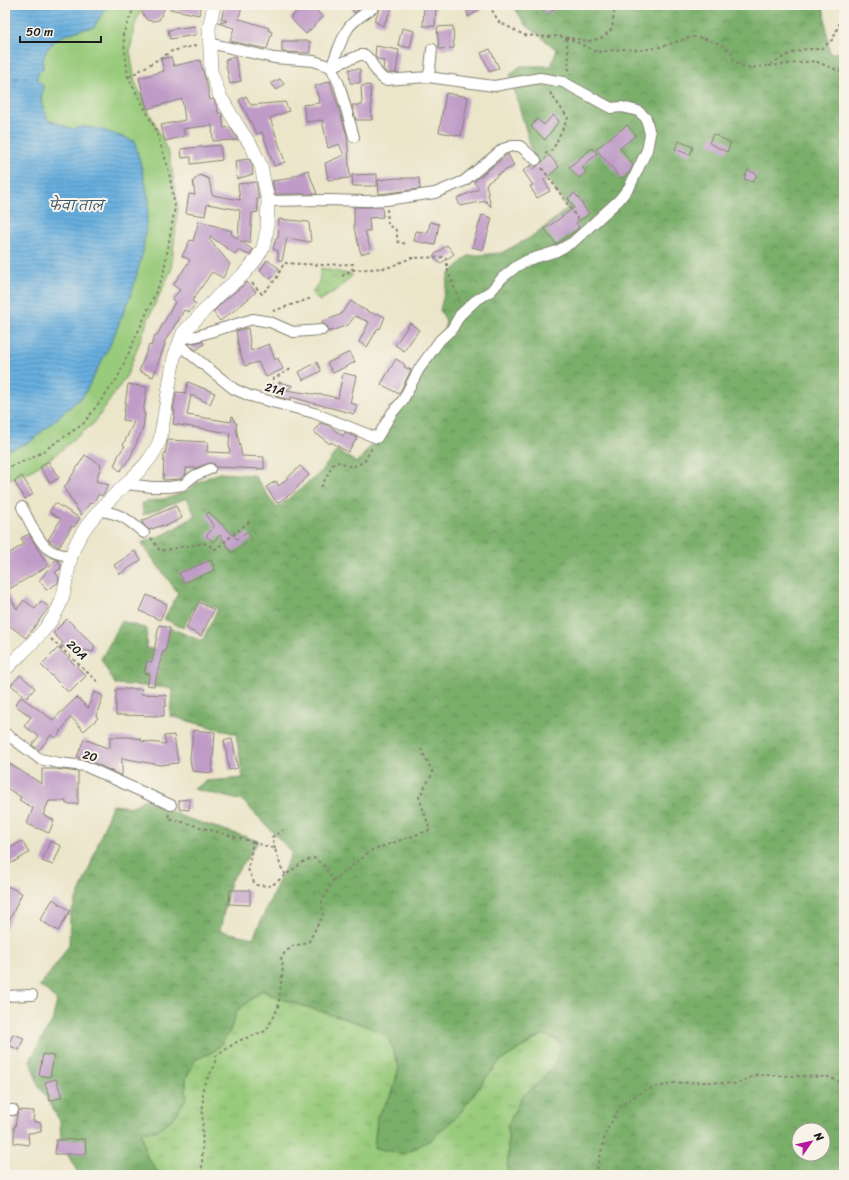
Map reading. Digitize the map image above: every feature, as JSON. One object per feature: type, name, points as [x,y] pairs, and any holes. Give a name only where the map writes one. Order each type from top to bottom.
[{"type":"main road","points":[[5,670],[42,631],[58,608],[62,599],[71,556],[79,538],[98,511],[151,459],[160,440],[174,357],[183,333],[219,295],[244,274],[263,248],[267,230],[268,201],[263,172],[256,155],[217,90],[211,71],[209,28],[214,5]]},
{"type":"street","points":[[354,137],[339,84],[331,67],[344,36],[350,26],[358,18],[374,7]]},
{"type":"street","points":[[209,43],[274,58],[314,61],[331,67],[360,55],[365,55],[370,58],[376,71],[385,80],[428,77],[494,86],[540,78],[570,84],[611,108],[622,107],[638,111],[646,118],[650,134],[647,150],[630,186],[619,200],[573,242],[557,251],[528,260],[517,266],[502,278],[491,291],[475,301],[460,315],[452,329],[440,340],[419,369],[403,400],[392,413],[377,438]]},
{"type":"street","points":[[428,77],[432,49]]},
{"type":"street","points":[[268,201],[386,200],[435,193],[464,182],[503,149],[512,146],[520,146],[536,160]]},
{"type":"street","points":[[179,342],[236,323],[253,319],[270,322],[293,332],[322,330]]},
{"type":"street","name":"21A","points":[[179,342],[234,389],[250,396],[314,413],[377,438]]},
{"type":"street","points":[[126,484],[152,487],[182,485],[194,476],[210,469]]},
{"type":"street","points":[[22,507],[40,539],[47,548],[58,554],[71,556]]},
{"type":"street","points":[[98,511],[113,512],[124,517],[144,533]]},
{"type":"street","name":"20","points":[[5,733],[40,759],[59,764],[85,766],[170,804]]},
{"type":"street","points":[[5,996],[32,995]]},
{"type":"path","points":[[5,469],[36,456],[83,424],[117,379],[127,360],[163,276],[175,207],[168,167],[155,128],[128,77],[123,34],[135,5]]},
{"type":"path","points":[[489,5],[500,22],[524,36],[557,36],[589,41],[602,38],[612,29],[614,12],[619,5]]},
{"type":"path","points":[[766,66],[792,53],[806,49],[821,49],[832,39],[840,22],[844,19]]},
{"type":"path","points":[[566,38],[597,52],[625,49],[642,50],[661,47],[691,37],[703,38],[722,45],[731,52],[737,63],[750,68],[815,61],[844,73]]},
{"type":"path","points":[[566,38],[569,58],[568,67],[572,74],[570,84]]},
{"type":"path","points":[[128,77],[172,51],[209,43]]},
{"type":"path","points":[[540,78],[568,118],[553,149],[536,160],[585,230]]},
{"type":"path","points":[[386,200],[388,225],[396,230],[398,242],[407,244]]},
{"type":"path","points":[[342,276],[352,270],[387,268],[411,258],[446,257],[448,272],[464,312]]},
{"type":"path","points":[[244,274],[262,294],[276,279],[284,262],[320,265],[353,264],[352,270]]},
{"type":"path","points":[[253,319],[312,298]]},
{"type":"path","points":[[269,401],[273,379],[291,369]]},
{"type":"path","points":[[322,487],[334,463],[340,462],[352,467],[364,462],[377,438]]},
{"type":"path","points":[[144,533],[153,539],[160,551],[204,543],[216,549],[250,521]]},
{"type":"path","name":"20A","points":[[42,631],[99,683]]},
{"type":"path","points":[[202,1175],[202,1086],[214,1067],[216,1056],[238,1041],[266,1031],[278,1008],[284,967],[281,957],[292,946],[308,943],[323,915],[322,901],[333,881],[372,850],[430,830],[419,797],[433,773],[421,749]]},
{"type":"path","points":[[170,804],[168,818],[275,849]]},
{"type":"path","points":[[283,830],[272,837],[281,867],[286,875]]},
{"type":"path","points":[[253,842],[248,869],[256,885],[271,886],[303,862],[314,858],[325,867],[333,881]]},
{"type":"path","points":[[595,1175],[598,1169],[606,1132],[621,1105],[645,1090],[674,1083],[707,1082],[736,1084],[756,1075],[829,1077],[844,1084]]},
{"type":"green space","points":[[107,5],[143,5],[135,24],[130,51],[135,82],[169,154],[178,206],[171,271],[152,310],[127,375],[94,423],[55,455],[31,471],[5,481],[5,451],[30,442],[149,201],[134,141],[84,127],[73,129],[47,120],[41,101],[43,85],[37,79],[38,73],[43,69],[44,56],[47,49],[58,39],[64,36],[79,30],[94,27]]},
{"type":"green space","points":[[513,5],[823,5],[830,54],[844,51],[839,81],[844,94],[844,1175],[507,1175],[508,1124],[521,1098],[544,1078],[556,1062],[562,1044],[544,1034],[500,1061],[460,1113],[431,1140],[404,1154],[374,1148],[377,1117],[393,1091],[399,1067],[388,1036],[364,1025],[275,997],[262,990],[237,1011],[229,1033],[216,1050],[195,1060],[186,1078],[186,1099],[174,1118],[156,1131],[141,1131],[147,1157],[160,1175],[79,1175],[61,1143],[60,1121],[38,1084],[30,1060],[52,1021],[57,1001],[47,991],[39,986],[56,965],[69,945],[70,915],[87,874],[112,805],[133,807],[144,799],[183,817],[259,841],[230,882],[220,931],[253,938],[292,852],[243,801],[194,789],[207,781],[243,778],[236,734],[170,716],[172,688],[115,684],[101,659],[122,621],[147,629],[146,648],[165,651],[170,628],[202,641],[218,609],[199,599],[183,628],[164,619],[178,593],[141,543],[167,533],[195,516],[187,498],[143,515],[142,503],[168,498],[187,491],[200,481],[219,473],[254,475],[277,508],[322,471],[337,450],[357,463],[408,399],[421,363],[442,343],[446,321],[440,310],[449,274],[468,256],[501,253],[535,235],[568,208],[534,158],[510,75],[520,66],[551,66],[557,50],[525,24]]},
{"type":"green space","points":[[321,268],[353,275],[340,288],[319,301],[312,293],[319,282]]},
{"type":"green space","points":[[262,990],[275,997],[364,1025],[388,1036],[399,1067],[393,1091],[377,1117],[431,1140],[460,1113],[500,1061],[544,1034],[562,1044],[556,1062],[544,1078],[521,1098],[508,1152],[507,1175],[160,1175],[147,1157],[141,1131],[156,1131],[186,1099],[186,1078],[195,1060],[216,1050],[229,1033],[237,1011]]},
{"type":"water","name":"फेवा ताल","points":[[5,5],[107,5],[94,27],[79,30],[64,36],[58,39],[47,49],[43,61],[43,69],[38,73],[37,79],[43,85],[41,101],[48,120],[73,129],[84,127],[100,129],[134,141],[149,201],[143,252],[131,295],[110,345],[84,395],[30,442],[5,451]]},
{"type":"building","points":[[144,5],[166,5],[159,20],[152,21],[147,20],[142,12]]},
{"type":"building","points":[[171,5],[201,6],[199,15],[170,9]]},
{"type":"building","points":[[226,5],[243,5],[238,19],[269,28],[268,30],[272,32],[267,49],[230,41],[234,28],[218,23],[228,21],[221,19]]},
{"type":"building","points":[[303,5],[310,5],[323,17],[306,34],[290,18]]},
{"type":"building","points":[[350,5],[362,5],[363,7],[354,13]]},
{"type":"building","points":[[382,5],[388,5],[392,8],[383,26],[374,21]]},
{"type":"building","points":[[424,5],[436,5],[435,26],[423,26]]},
{"type":"building","points":[[466,5],[488,5],[468,17]]},
{"type":"building","points":[[538,5],[550,5],[554,9],[548,15]]},
{"type":"building","points":[[195,26],[196,35],[170,39],[168,30]]},
{"type":"building","points":[[453,26],[454,48],[439,49],[437,27]]},
{"type":"building","points":[[402,28],[414,31],[410,48],[398,45]]},
{"type":"building","points":[[282,41],[310,41],[310,53],[282,52]]},
{"type":"building","points":[[376,46],[399,50],[396,73],[387,73],[383,70],[384,61],[377,59],[375,56]]},
{"type":"building","points":[[490,49],[499,68],[490,72],[481,53]]},
{"type":"building","points":[[171,57],[174,66],[200,60],[210,100],[213,99],[218,113],[222,114],[224,128],[230,127],[238,140],[213,141],[212,125],[183,129],[185,136],[165,141],[161,125],[185,120],[182,99],[147,109],[139,78],[164,71],[161,59]]},
{"type":"building","points":[[235,57],[241,81],[230,84],[225,60]]},
{"type":"building","points":[[349,69],[360,69],[360,83],[350,83]]},
{"type":"building","points":[[280,79],[284,84],[277,90],[271,83]]},
{"type":"building","points":[[330,81],[347,135],[350,178],[328,180],[325,163],[344,155],[339,144],[328,148],[322,120],[306,122],[303,105],[320,103],[315,86]]},
{"type":"building","points":[[370,85],[372,120],[356,120],[352,105],[362,105],[361,86]]},
{"type":"building","points":[[446,93],[468,97],[461,136],[439,132]]},
{"type":"building","points":[[246,96],[251,105],[285,102],[289,111],[270,118],[285,162],[274,166],[262,132],[257,134],[239,100]]},
{"type":"building","points":[[553,115],[559,121],[545,140],[531,127],[537,119],[544,125]]},
{"type":"building","points":[[627,125],[636,135],[620,148],[633,165],[630,172],[621,179],[596,149]]},
{"type":"building","points":[[713,134],[731,143],[727,152],[709,143]]},
{"type":"building","points":[[679,141],[693,147],[690,155],[675,149]]},
{"type":"building","points":[[220,145],[222,160],[191,164],[191,157],[182,158],[181,149]]},
{"type":"building","points":[[592,148],[597,154],[582,167],[586,172],[579,178],[569,167]]},
{"type":"building","points":[[508,154],[514,166],[497,175],[486,184],[491,207],[486,201],[460,206],[457,198],[479,189],[474,182]]},
{"type":"building","points":[[549,155],[559,167],[544,180],[550,191],[537,198],[530,186],[533,185],[523,171],[531,165],[533,169],[538,166]]},
{"type":"building","points":[[249,159],[252,165],[253,174],[237,179],[235,161]]},
{"type":"building","points":[[308,170],[317,194],[275,194],[272,181],[287,179]]},
{"type":"building","points":[[748,170],[757,174],[753,182],[744,179]]},
{"type":"building","points":[[377,174],[377,186],[353,186],[352,175]]},
{"type":"building","points":[[200,175],[209,179],[212,195],[240,200],[238,184],[256,182],[259,199],[257,199],[258,212],[252,213],[250,243],[240,241],[253,250],[249,255],[238,250],[235,254],[211,237],[209,239],[230,264],[223,278],[212,272],[192,301],[196,304],[189,312],[184,310],[164,342],[165,344],[153,377],[139,371],[149,345],[151,346],[155,335],[157,335],[175,302],[172,299],[180,290],[173,285],[190,260],[182,256],[190,240],[193,241],[199,221],[232,231],[231,234],[238,239],[240,210],[207,204],[205,216],[186,213],[189,194],[195,195],[193,181]]},
{"type":"building","points":[[419,178],[420,189],[379,194],[378,180]]},
{"type":"building","points":[[575,193],[589,214],[576,223],[579,227],[578,229],[556,244],[545,229],[574,208],[568,198]]},
{"type":"building","points":[[354,207],[382,207],[383,217],[369,218],[370,231],[365,231],[371,251],[361,254],[354,228]]},
{"type":"building","points":[[482,215],[492,218],[483,250],[472,247]]},
{"type":"building","points":[[279,219],[309,222],[311,242],[287,238],[282,261],[278,260],[278,251],[273,249],[276,238],[278,238]]},
{"type":"building","points":[[430,222],[439,224],[435,245],[414,241],[416,231],[428,233]]},
{"type":"building","points":[[447,245],[454,254],[440,264],[433,256]]},
{"type":"building","points":[[267,260],[279,268],[271,279],[260,271]]},
{"type":"building","points":[[247,282],[256,292],[220,321],[213,312]]},
{"type":"building","points":[[351,301],[359,307],[376,315],[377,313],[385,317],[380,329],[378,328],[367,347],[359,342],[369,322],[355,316],[348,325],[328,332],[328,327],[321,322],[340,315]]},
{"type":"building","points":[[410,323],[419,330],[404,351],[395,345]]},
{"type":"building","points":[[248,328],[251,351],[269,344],[275,360],[278,358],[283,369],[266,377],[258,362],[245,366],[239,350],[236,331]]},
{"type":"building","points":[[202,341],[204,344],[196,350],[188,344]]},
{"type":"building","points":[[350,352],[355,362],[333,373],[327,363]]},
{"type":"building","points":[[396,359],[405,365],[404,367],[411,370],[399,394],[381,384]]},
{"type":"building","points":[[317,362],[321,371],[303,380],[299,372]]},
{"type":"building","points":[[343,373],[356,376],[350,403],[357,405],[354,414],[291,397],[290,400],[275,396],[279,382],[293,386],[286,390],[320,394],[338,398]]},
{"type":"building","points":[[188,382],[215,393],[210,404],[191,395],[187,415],[231,422],[233,416],[235,423],[237,423],[236,428],[242,456],[264,457],[264,469],[216,467],[214,464],[210,463],[196,468],[186,468],[186,474],[180,479],[163,480],[164,454],[168,440],[208,442],[207,452],[230,453],[230,433],[173,424],[175,411],[173,411],[176,392],[185,393]]},
{"type":"building","points":[[128,384],[147,387],[143,413],[145,413],[143,428],[130,458],[120,471],[114,466],[119,454],[125,446],[123,445],[134,422],[123,420]]},
{"type":"building","points":[[320,423],[329,426],[343,436],[345,432],[357,438],[348,452],[331,442],[330,444],[314,432]]},
{"type":"building","points":[[85,455],[101,465],[96,481],[109,485],[102,496],[99,494],[81,515],[64,488]]},
{"type":"building","points":[[48,461],[59,478],[50,483],[40,467]]},
{"type":"building","points":[[300,466],[309,475],[292,493],[277,503],[266,487],[276,481],[279,486]]},
{"type":"building","points":[[22,476],[33,494],[25,499],[14,481]]},
{"type":"building","points":[[55,503],[80,518],[74,527],[72,526],[59,547],[48,540],[61,519],[49,512]]},
{"type":"building","points":[[176,506],[182,518],[164,527],[163,525],[149,530],[143,524],[142,521]]},
{"type":"building","points":[[209,512],[237,539],[247,532],[252,539],[232,553],[220,535],[213,542],[206,536],[214,527],[206,515]]},
{"type":"building","points":[[29,534],[48,566],[6,591],[17,609],[24,600],[35,609],[41,601],[49,607],[26,638],[5,622],[5,556],[24,544],[21,538]]},
{"type":"building","points":[[135,551],[141,560],[120,574],[114,565]]},
{"type":"building","points":[[55,560],[58,560],[61,565],[60,569],[55,572],[59,577],[58,583],[46,590],[39,581]]},
{"type":"building","points":[[211,560],[215,570],[184,583],[179,573]]},
{"type":"building","points":[[147,595],[167,604],[160,620],[140,611]]},
{"type":"building","points":[[199,602],[214,610],[201,636],[186,628]]},
{"type":"building","points":[[67,619],[95,646],[93,652],[60,646],[63,643],[53,633]]},
{"type":"building","points":[[159,625],[170,628],[165,652],[163,651],[154,686],[147,685],[150,674],[144,673],[147,661],[152,662]]},
{"type":"building","points":[[58,648],[86,676],[71,691],[67,691],[41,665]]},
{"type":"building","points":[[20,675],[35,688],[27,698],[11,685]]},
{"type":"building","points":[[116,689],[142,689],[141,694],[166,695],[164,716],[116,715]]},
{"type":"building","points":[[94,692],[103,696],[96,716],[98,718],[84,731],[71,717],[56,738],[51,735],[39,750],[32,745],[39,736],[24,726],[31,717],[15,705],[21,697],[53,720],[77,697],[88,708]]},
{"type":"building","points":[[193,730],[215,732],[212,773],[192,771],[190,759]]},
{"type":"building","points":[[174,735],[178,763],[160,765],[122,758],[122,776],[88,760],[77,757],[84,739],[110,749],[110,737],[129,737],[141,739],[141,741],[166,744],[164,736]]},
{"type":"building","points":[[232,739],[238,768],[229,770],[224,740]]},
{"type":"building","points":[[5,761],[42,784],[42,769],[78,772],[78,804],[66,804],[66,801],[49,801],[43,815],[54,820],[49,833],[27,824],[33,808],[19,800],[21,797],[5,787]]},
{"type":"building","points":[[190,799],[189,810],[179,809],[179,800]]},
{"type":"building","points":[[22,841],[29,853],[10,864],[5,855],[5,851]]},
{"type":"building","points":[[50,841],[61,846],[53,865],[42,861]]},
{"type":"building","points":[[5,885],[22,893],[5,930]]},
{"type":"building","points":[[230,890],[250,890],[250,905],[229,904]]},
{"type":"building","points":[[53,899],[70,911],[58,931],[40,920]]},
{"type":"building","points":[[13,1034],[24,1038],[19,1050],[8,1045]]},
{"type":"building","points":[[43,1054],[54,1056],[50,1077],[39,1075]]},
{"type":"building","points":[[56,1079],[62,1097],[50,1101],[45,1082]]},
{"type":"building","points":[[19,1110],[34,1111],[33,1121],[41,1123],[41,1132],[28,1133],[29,1145],[14,1143],[14,1127]]},
{"type":"building","points":[[85,1139],[86,1154],[55,1154],[56,1140]]},
{"type":"ferry route","points":[[5,80],[30,77]]}]
